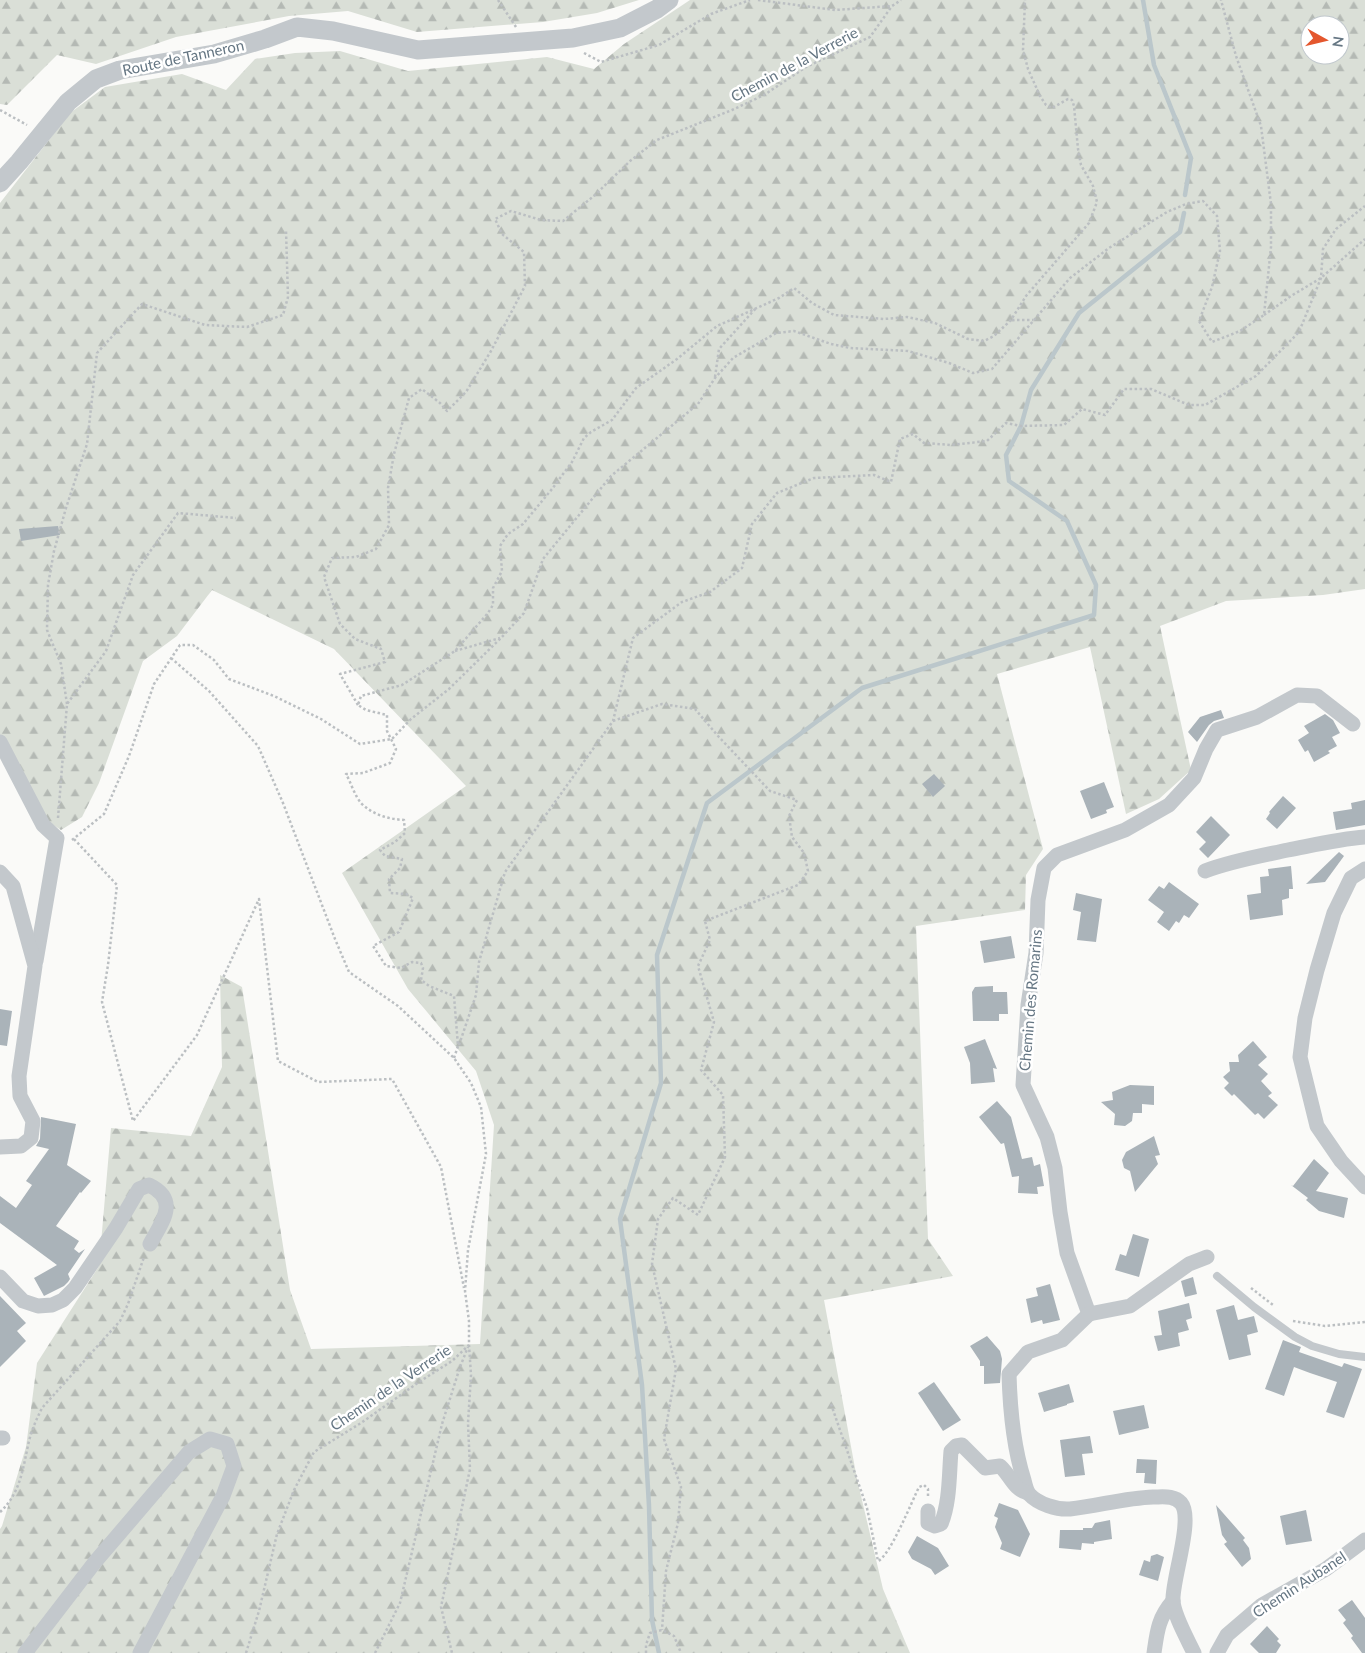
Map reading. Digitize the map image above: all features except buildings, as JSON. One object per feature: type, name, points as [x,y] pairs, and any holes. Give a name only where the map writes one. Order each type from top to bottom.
[{"type":"street","name":"Route de Tanneron","points":[[0,183],[68,102],[96,79],[120,70],[214,54],[265,39],[297,27],[333,31],[418,50],[573,38],[620,28],[669,0]]},
{"type":"street","name":"Chemin des Romarins","points":[[1089,1314],[1067,1253],[1055,1168],[1047,1137],[1023,1085],[1028,1005],[1036,953],[1038,900],[1044,868],[1057,855],[1125,830],[1168,805],[1194,778],[1217,730],[1257,717],[1298,695],[1318,696],[1353,724]]},
{"type":"street","points":[[0,742],[43,825],[57,838],[35,966],[19,1076],[20,1096],[33,1121],[31,1138],[21,1146],[0,1146]]},
{"type":"street","points":[[1205,871],[1218,866],[1278,852],[1365,836]]},
{"type":"street","points":[[1365,870],[1351,878],[1334,914],[1305,1018],[1300,1056],[1317,1126],[1341,1161],[1365,1187]]},
{"type":"street","points":[[0,872],[12,886],[35,966]]},
{"type":"street","points":[[0,1277],[23,1301],[38,1306],[52,1305],[64,1300],[86,1273],[116,1228],[138,1189],[149,1185],[164,1195],[167,1208],[164,1219],[150,1244]]},
{"type":"street","points":[[1028,1493],[1021,1471],[1011,1415],[1009,1374],[1028,1352],[1062,1340],[1089,1314],[1130,1306],[1189,1264],[1207,1257]]},
{"type":"street","points":[[25,1653],[95,1562],[189,1452],[210,1439],[227,1444],[234,1466],[223,1496],[140,1653]]},
{"type":"street","points":[[928,1511],[928,1523],[935,1526],[941,1524],[948,1490],[951,1451],[956,1446],[962,1445],[985,1468],[1000,1466],[1006,1471],[1020,1491],[1028,1493],[1046,1505],[1068,1509],[1148,1497],[1178,1499],[1184,1506],[1185,1515],[1173,1601],[1181,1625],[1194,1653]]},
{"type":"street","name":"Chemin Aubanel","points":[[1217,1653],[1227,1634],[1262,1605],[1326,1569],[1365,1540]]},
{"type":"street","points":[[1154,1653],[1159,1622],[1164,1611],[1173,1601]]},
{"type":"lane","points":[[1217,1276],[1254,1307],[1312,1346],[1339,1354],[1365,1357]]},
{"type":"path","points":[[498,0],[527,42]]},
{"type":"path","points":[[573,38],[580,50],[601,62],[659,45],[711,14],[750,0]]},
{"type":"path","points":[[758,0],[835,10],[892,6],[901,0]]},
{"type":"path","points":[[458,1046],[454,996],[429,986],[421,980],[422,963],[412,962],[401,968],[386,966],[373,946],[398,932],[413,898],[406,894],[390,893],[389,878],[400,868],[402,858],[386,856],[380,850],[395,842],[404,833],[404,820],[393,820],[378,815],[361,802],[346,774],[363,773],[390,763],[396,749],[387,731],[387,715],[366,710],[358,705],[360,696],[402,685],[454,651],[493,605],[492,588],[502,570],[500,546],[508,534],[523,524],[552,489],[572,462],[584,438],[612,420],[636,388],[677,359],[717,326],[779,298],[794,288],[812,303],[834,315],[884,319],[906,317],[934,323],[968,339],[984,340],[994,336],[1011,320],[1026,296],[1088,223],[1097,202],[1093,186],[1081,165],[1072,100],[1068,99],[1052,108],[1046,106],[1028,69],[1023,50],[1025,0]]},
{"type":"path","points":[[1221,0],[1236,56],[1261,126],[1271,204],[1270,255],[1264,314]]},
{"type":"path","name":"Chemin de la Verrerie","points":[[358,705],[340,674],[385,662],[381,649],[355,639],[340,624],[324,577],[332,558],[356,557],[376,549],[389,525],[388,488],[394,454],[409,398],[422,389],[447,411],[466,392],[491,351],[525,286],[524,252],[502,234],[495,219],[511,211],[541,220],[563,221],[656,140],[732,110],[764,95],[806,67],[870,36],[892,6]]},
{"type":"path","points":[[0,110],[43,132]]},
{"type":"path","points":[[286,230],[288,297],[282,315],[247,327],[205,325],[142,304],[97,353],[87,444],[56,542],[48,585],[46,630],[61,664],[67,704],[57,838],[68,844],[104,814],[129,756],[154,684],[180,645],[193,645],[214,660],[229,679],[274,696],[321,719],[360,744],[392,739],[411,719],[449,689],[524,613],[543,559],[611,476],[698,404],[715,378],[734,358],[776,333],[794,331],[831,344],[850,348],[908,351],[949,363],[973,373],[992,369],[1032,320],[1070,278],[1109,248],[1167,212],[1186,204],[1203,201],[1217,216],[1220,251],[1212,287],[1199,322],[1212,342],[1240,331],[1321,278],[1365,239]]},
{"type":"path","points":[[454,1058],[476,995],[479,962],[505,872],[612,721],[633,638],[682,602],[710,592],[742,568],[752,524],[777,493],[814,478],[874,475],[891,482],[900,439],[913,434],[924,443],[950,445],[987,441],[1006,423],[1021,426],[1064,425],[1082,409],[1105,415],[1124,389],[1151,390],[1190,405],[1205,405],[1256,376],[1299,332],[1321,278],[1323,248],[1336,229],[1365,206]]},
{"type":"path","points":[[715,378],[719,349],[758,306]]},
{"type":"path","points":[[1011,320],[1032,320]]},
{"type":"path","points":[[67,704],[106,650],[133,575],[178,513],[236,518]]},
{"type":"path","points":[[454,651],[501,638]]},
{"type":"path","name":"Chemin de la Verrerie","points":[[171,658],[209,691],[258,746],[283,804],[334,939],[349,972],[398,1006],[454,1058],[471,1083],[481,1107],[486,1154],[468,1250],[465,1291],[469,1321],[469,1345],[452,1361],[361,1423],[314,1452],[294,1490],[278,1534],[260,1611],[246,1653]]},
{"type":"path","points":[[612,721],[662,704],[695,709],[770,791],[797,800],[789,816],[792,836],[804,853],[808,871],[798,885],[705,921],[710,940],[698,966],[714,1022],[701,1070],[723,1095],[725,1157],[698,1215],[673,1198],[658,1219],[652,1264],[676,1370],[664,1439],[681,1488],[678,1524],[666,1572],[662,1630]]},
{"type":"path","points":[[74,839],[117,885],[102,1002],[133,1121],[197,1035],[259,899],[278,1061],[318,1082],[392,1079],[442,1167],[465,1291]]},
{"type":"path","points":[[0,1512],[16,1492],[22,1476],[34,1423],[42,1408],[120,1320],[128,1304],[140,1264],[150,1244]]},
{"type":"path","points":[[1247,1285],[1278,1309]]},
{"type":"path","points":[[1293,1321],[1325,1326],[1365,1322]]},
{"type":"path","points":[[375,1653],[400,1603],[442,1424],[469,1345]]},
{"type":"path","points":[[452,1653],[441,1607],[470,1469],[468,1423],[472,1375],[469,1345]]},
{"type":"path","points":[[831,1404],[867,1508],[878,1561],[881,1560],[888,1550],[919,1487],[924,1485],[928,1489],[928,1511]]},
{"type":"path","points":[[646,1653],[646,1645],[650,1633],[662,1630],[674,1636],[681,1653]]},
{"type":"green space","points":[[0,0],[639,0],[597,13],[543,22],[417,32],[348,11],[289,16],[176,37],[96,64],[57,55],[7,105],[0,104]]},
{"type":"green space","points":[[690,0],[1365,0],[1365,589],[1323,595],[1226,601],[1160,626],[1191,770],[1159,799],[1126,814],[1090,647],[997,674],[1043,849],[1026,875],[1025,910],[916,926],[928,1239],[953,1276],[824,1300],[857,1479],[883,1589],[910,1653],[0,1653],[0,1529],[26,1447],[37,1363],[99,1266],[111,1128],[191,1136],[222,1067],[220,975],[242,987],[290,1290],[311,1349],[480,1344],[494,1125],[476,1071],[408,989],[342,873],[466,786],[334,649],[212,590],[177,636],[143,661],[99,783],[82,817],[61,830],[43,818],[0,751],[0,203],[70,113],[105,87],[182,74],[226,90],[255,59],[295,53],[340,51],[408,71],[547,57],[594,69],[624,44]]},
{"type":"waterway","points":[[1143,0],[1154,65],[1191,158],[1185,195]]},
{"type":"waterway","points":[[659,1653],[652,1620],[649,1506],[642,1385],[620,1219],[661,1083],[657,955],[707,803],[862,688],[1094,615],[1096,585],[1067,521],[1009,481],[1006,455],[1021,426],[1031,390],[1079,313],[1180,232],[1184,213]]}]
